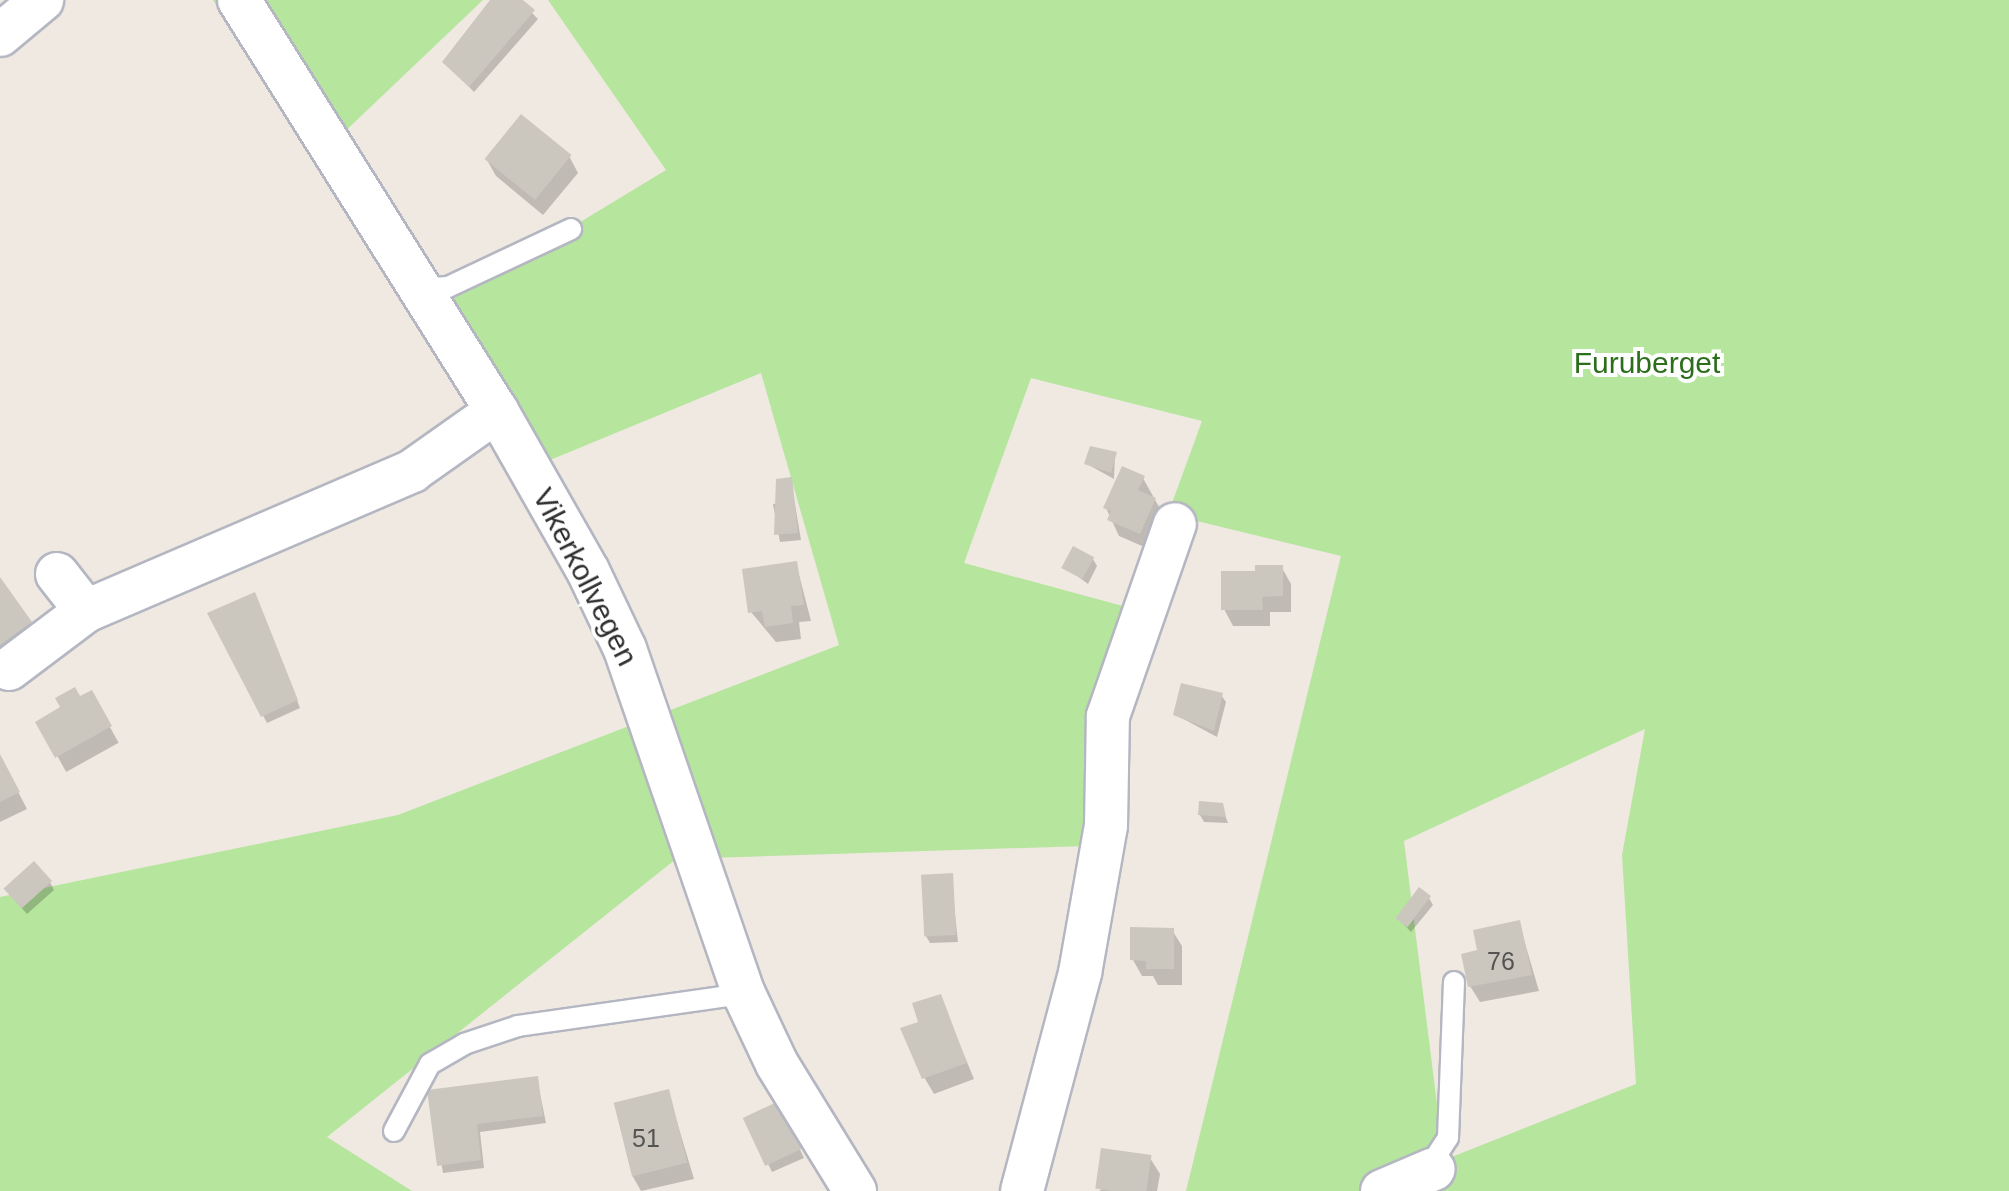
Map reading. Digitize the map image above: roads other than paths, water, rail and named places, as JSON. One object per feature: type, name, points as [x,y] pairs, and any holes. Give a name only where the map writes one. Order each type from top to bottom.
[{"type":"street","points":[[0,35],[42,0]]},
{"type":"street","name":"Vikerkollvegen","points":[[239,0],[416,289],[498,410],[625,649],[744,994],[855,1191]]},
{"type":"street","points":[[9,669],[86,610],[412,471],[498,410]]},
{"type":"street","points":[[1022,1191],[1080,973],[1106,826],[1108,716],[1175,524]]},
{"type":"street","points":[[57,574],[86,610]]},
{"type":"street","points":[[1382,1191],[1430,1171]]},
{"type":"lane","points":[[416,289],[448,286],[572,229]]},
{"type":"lane","points":[[1430,1171],[1448,1138],[1454,982]]},
{"type":"lane","points":[[394,1131],[430,1064],[464,1044],[518,1026],[744,994]]},
{"type":"park label","name":"Furuberget","points":[[1647,363]]}]
